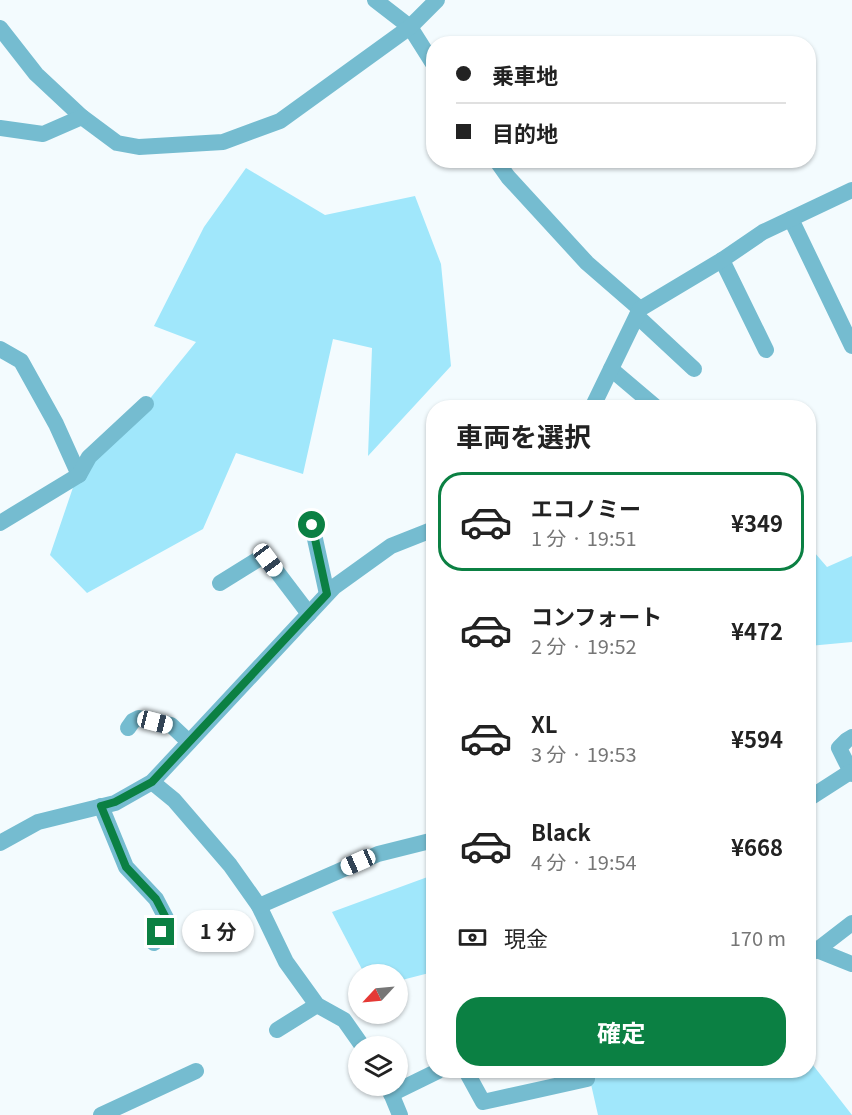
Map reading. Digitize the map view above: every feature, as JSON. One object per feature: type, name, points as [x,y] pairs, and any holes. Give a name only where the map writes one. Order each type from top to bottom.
[{"type":"street","points":[[375,0],[410,27],[426,52]]},
{"type":"street","points":[[0,28],[36,74],[82,117],[117,143],[139,147],[223,142],[280,121],[410,27],[437,0]]},
{"type":"street","points":[[0,128],[43,134],[82,117]]},
{"type":"street","points":[[501,168],[587,262],[694,369]]},
{"type":"street","points":[[596,400],[638,313],[763,232],[852,190]]},
{"type":"street","points":[[791,219],[852,346]]},
{"type":"street","points":[[722,260],[766,350]]},
{"type":"street","points":[[0,350],[21,361],[56,424],[79,475]]},
{"type":"street","points":[[611,369],[648,400]]},
{"type":"street","points":[[0,523],[79,475],[89,457],[146,404]]},
{"type":"street","points":[[312,525],[327,594]]},
{"type":"street","points":[[0,843],[38,822],[115,802],[152,782],[334,587],[392,546],[426,532]]},
{"type":"street","points":[[220,583],[262,557],[268,560],[309,614]]},
{"type":"street","points":[[129,728],[139,717],[171,726],[189,742]]},
{"type":"street","points":[[816,794],[851,773],[839,748],[852,737]]},
{"type":"street","points":[[152,782],[182,808],[230,865],[259,906],[286,962],[317,1005],[344,1020],[355,1036]]},
{"type":"street","points":[[101,806],[126,867],[156,899],[167,920],[154,943]]},
{"type":"street","points":[[259,906],[378,854],[426,842]]},
{"type":"street","points":[[816,950],[852,923]]},
{"type":"street","points":[[816,953],[852,964]]},
{"type":"street","points":[[277,1030],[317,1005]]},
{"type":"street","points":[[101,1115],[196,1071]]},
{"type":"street","points":[[408,1083],[426,1076]]},
{"type":"street","points":[[470,1078],[483,1102],[587,1078]]},
{"type":"street","points":[[392,1096],[400,1115]]},
{"type":"shaded area","points":[[246,168],[325,215],[415,196],[441,264],[451,366],[368,456],[372,348],[333,339],[303,474],[236,453],[203,529],[87,593],[50,555],[82,461],[139,412],[196,342],[154,326],[204,227]]},
{"type":"shaded area","points":[[816,554],[827,567],[852,556],[852,642],[816,645]]},
{"type":"shaded area","points":[[426,878],[426,974],[408,978],[408,964],[359,964],[332,912]]},
{"type":"shaded area","points":[[816,1069],[852,1115],[598,1115],[590,1078],[816,1078]]},
{"type":"route","points":[[161,932],[167,920],[156,899],[126,867],[101,806],[115,802],[152,782],[327,594],[312,525]]}]
